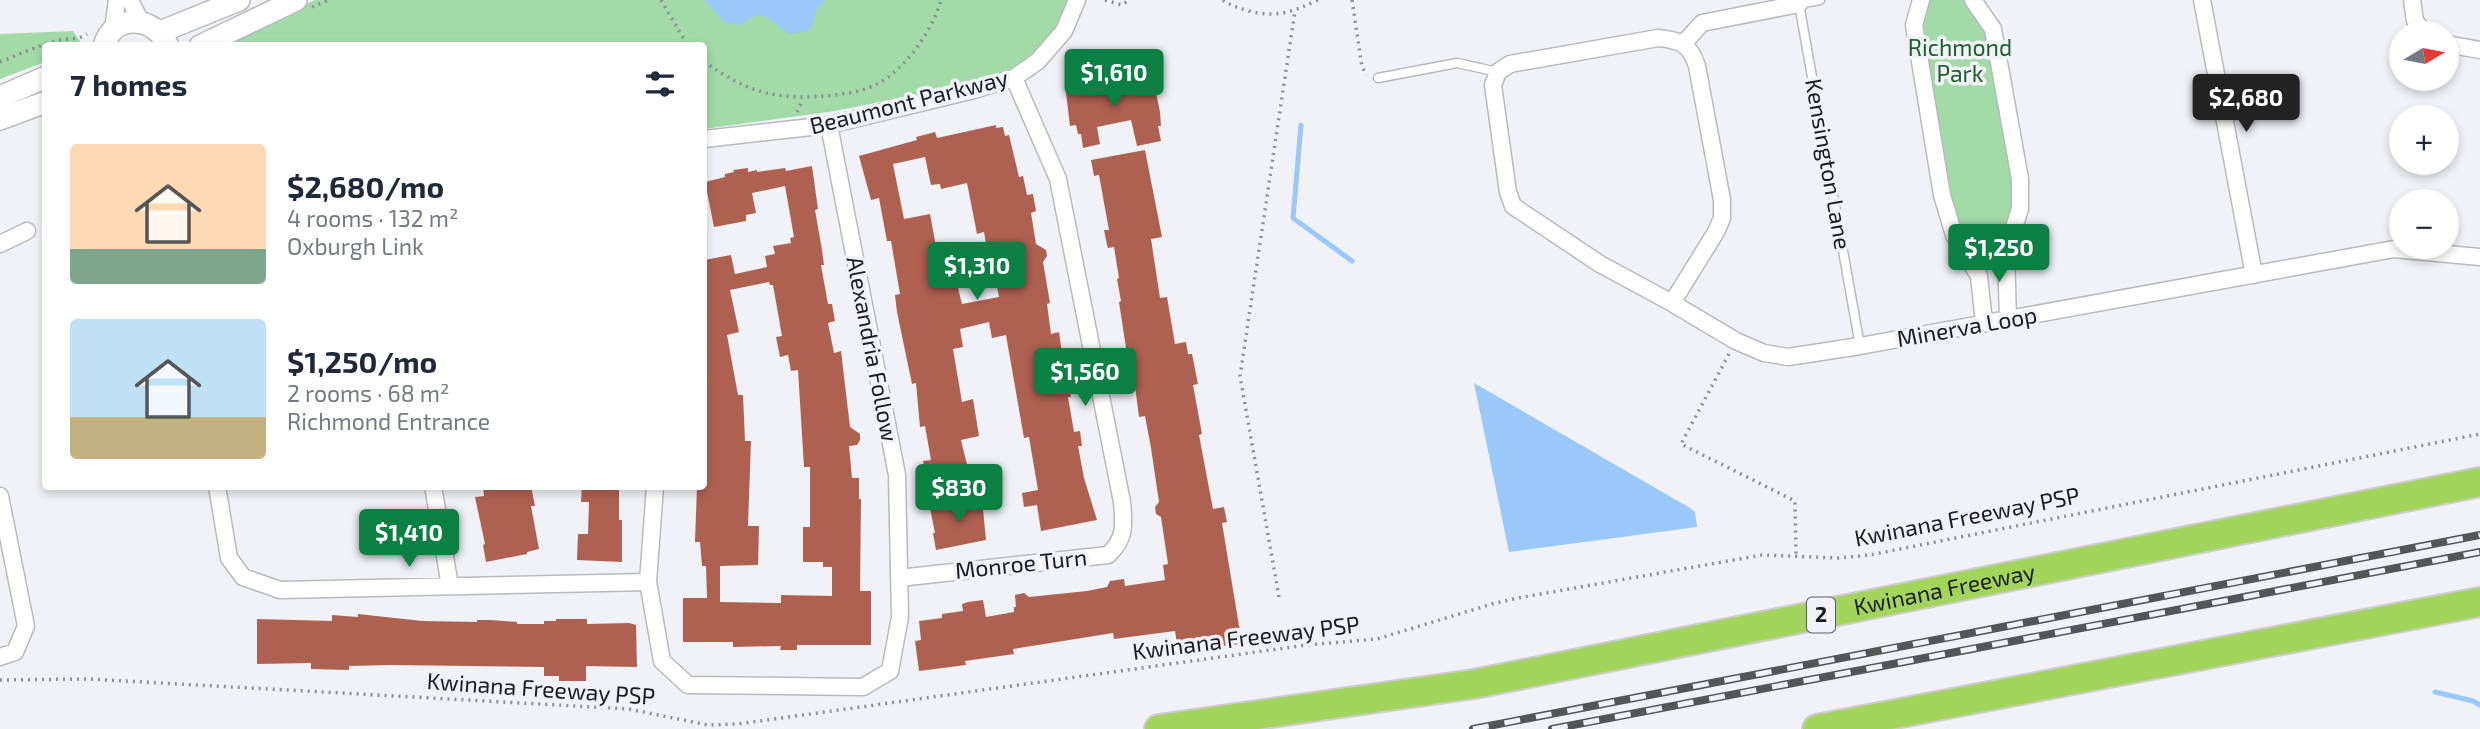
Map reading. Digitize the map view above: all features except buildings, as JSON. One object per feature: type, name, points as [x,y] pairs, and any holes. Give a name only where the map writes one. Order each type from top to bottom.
[{"type":"highway","name":"Kwinana Freeway","points":[[1159,729],[1474,684],[2480,482]]},
{"type":"highway","points":[[1817,729],[2480,602]]},
{"type":"street","points":[[104,35],[117,0]]},
{"type":"street","points":[[130,0],[156,33]]},
{"type":"street","points":[[104,35],[126,23],[156,33],[239,0]]},
{"type":"street","points":[[208,42],[296,0]]},
{"type":"street","name":"Beaumont Parkway","points":[[707,139],[829,125],[1014,78],[1038,61],[1064,32],[1077,0]]},
{"type":"street","points":[[1921,0],[1914,25],[1942,195],[1954,234],[1979,276],[1984,323]]},
{"type":"street","points":[[1973,0],[1993,29],[2020,179],[2021,209],[2006,252],[2008,320]]},
{"type":"street","points":[[2202,0],[2254,275]]},
{"type":"street","points":[[2412,0],[2415,21]]},
{"type":"street","points":[[1684,44],[1702,23],[1799,4]]},
{"type":"street","points":[[1498,72],[1510,64],[1658,38],[1684,44],[1693,52],[1722,200],[1722,218],[1672,303]]},
{"type":"street","points":[[2459,46],[2480,50]]},
{"type":"street","name":"Minerva Loop","points":[[1498,72],[1493,85],[1508,192],[1513,206],[1600,264],[1736,341],[1764,353],[1788,357],[2008,320],[2394,249],[2480,257]]},
{"type":"street","name":"Monroe Turn","points":[[899,578],[1108,555],[1119,544],[1124,524],[1122,502],[1058,178],[1014,78]]},
{"type":"street","points":[[0,97],[42,79]]},
{"type":"street","points":[[0,119],[42,103]]},
{"type":"street","name":"Alexandria Follow","points":[[648,582],[662,662],[688,685],[863,687],[890,671],[900,617],[897,475],[829,125]]},
{"type":"street","points":[[0,244],[27,231]]},
{"type":"street","points":[[1969,258],[2006,252]]},
{"type":"street","points":[[218,490],[229,558],[243,577],[280,590],[648,582],[655,490]]},
{"type":"street","points":[[434,490],[450,586]]},
{"type":"street","points":[[0,496],[26,626],[15,652],[0,657]]},
{"type":"lane","points":[[1799,4],[1820,0]]},
{"type":"lane","name":"Kensington Lane","points":[[1799,4],[1860,345]]},
{"type":"lane","points":[[1378,78],[1457,63],[1498,72]]},
{"type":"path","points":[[661,0],[686,42]]},
{"type":"path","points":[[707,63],[723,76],[768,94],[803,99],[856,92],[878,84],[919,45],[937,13],[941,0]]},
{"type":"path","points":[[1105,0],[1122,5],[1129,0]]},
{"type":"path","points":[[1223,0],[1230,5],[1266,15],[1295,11],[1318,0]]},
{"type":"path","points":[[1352,0],[1362,66],[1370,79],[1378,78]]},
{"type":"path","points":[[1279,597],[1240,376],[1295,11]]},
{"type":"path","points":[[54,42],[104,35]]},
{"type":"path","points":[[0,62],[42,46]]},
{"type":"path","points":[[1736,341],[1681,444],[1795,501],[1796,557]]},
{"type":"path","name":"Kwinana Freeway PSP","points":[[0,680],[89,679],[629,709],[708,725],[738,724],[1307,645],[1377,639],[1482,606],[1518,598],[1762,555],[1839,558],[1870,555],[2480,433]]},
{"type":"green space","points":[[315,0],[1070,0],[1061,20],[1042,45],[1009,72],[925,93],[835,111],[707,129],[707,42],[223,42]]},
{"type":"green space","name":"Richmond Park","points":[[1930,0],[1969,0],[1983,19],[1992,47],[2014,176],[2015,203],[2003,240],[1986,246],[1972,242],[1953,214],[1924,50],[1924,15]]},
{"type":"green space","points":[[73,31],[81,42],[42,42],[42,63],[0,79],[0,34]]},
{"type":"water","points":[[704,0],[825,0],[817,9],[811,28],[789,34],[765,16],[757,15],[739,25],[724,22]]},
{"type":"water","points":[[1474,383],[1690,508],[1695,512],[1697,527],[1509,552]]},
{"type":"waterway","points":[[1301,125],[1293,218],[1352,261]]},
{"type":"waterway","points":[[2435,692],[2480,705]]},
{"type":"railway","points":[[1473,729],[2480,535]]},
{"type":"railway","points":[[1552,729],[2480,552]]}]
